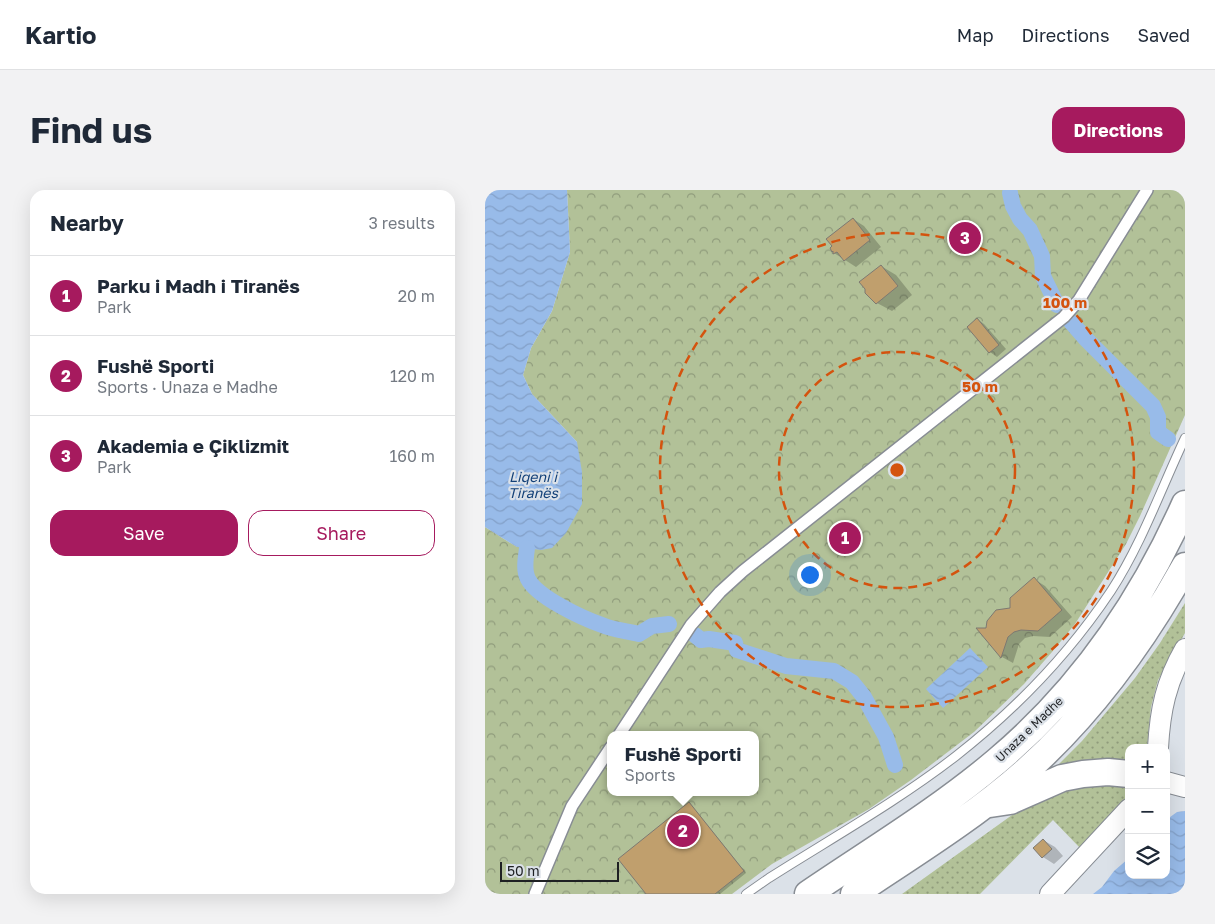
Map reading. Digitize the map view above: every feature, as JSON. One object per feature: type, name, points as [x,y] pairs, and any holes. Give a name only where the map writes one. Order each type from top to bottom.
[{"type":"highway","name":"Unaza e Madhe","points":[[808,894],[968,784],[996,762],[1040,721],[1066,693],[1111,636],[1136,599],[1164,551],[1185,504]]},
{"type":"highway","points":[[854,894],[978,809],[1026,770],[1100,695],[1144,635],[1185,566]]},
{"type":"highway","points":[[885,894],[935,860],[958,839],[978,809],[1010,801],[1062,778],[1108,772],[1125,774]]},
{"type":"street","points":[[622,731],[691,626],[720,592],[1071,310],[1147,190]]},
{"type":"street","points":[[1158,744],[1162,703],[1171,677],[1185,649]]},
{"type":"street","points":[[535,894],[572,806],[607,753]]},
{"type":"street","points":[[1170,783],[1185,787]]},
{"type":"street","points":[[1050,894],[1125,813]]},
{"type":"lane","points":[[747,894],[913,786],[957,755],[1005,714],[1053,666],[1072,644],[1111,590],[1124,568],[1151,515],[1185,438]]},
{"type":"lane","points":[[763,870],[769,878]]},
{"type":"green space","points":[[567,190],[1185,190],[1185,415],[1126,544],[1075,624],[1024,684],[974,732],[869,809],[772,864],[732,894],[485,894],[485,527],[517,547],[577,442],[532,394],[523,375],[531,348],[552,311],[570,252]]},
{"type":"green space","points":[[1185,603],[1185,633],[1158,680],[1151,707],[1147,744],[1125,744],[1125,802],[1081,849],[1053,820],[980,894],[902,894],[1022,808],[1049,774],[1082,741],[1135,678]]},
{"type":"water","name":"Liqeni i Tiranës","points":[[485,190],[567,190],[570,252],[552,311],[531,348],[523,375],[532,394],[577,442],[582,472],[582,504],[566,533],[552,548],[541,550],[517,547],[485,527]]},
{"type":"water","points":[[970,648],[988,667],[943,708],[926,689]]},
{"type":"water","points":[[1185,811],[1185,894],[1093,894],[1102,887],[1114,871],[1125,861],[1125,879],[1170,879],[1170,817],[1177,812]]},
{"type":"building","points":[[853,218],[870,240],[844,261],[837,252],[833,254],[830,248],[832,246],[826,239]]},
{"type":"building","points":[[881,265],[898,286],[876,304],[865,293],[865,289],[859,282]]},
{"type":"building","points":[[977,318],[999,345],[989,353],[967,327]]},
{"type":"building","points":[[1034,577],[1062,610],[1038,631],[1021,630],[1014,632],[1008,637],[1001,658],[976,628],[986,628],[987,621],[996,610],[1010,608],[1010,598]]},
{"type":"building","points":[[689,802],[744,871],[715,894],[646,894],[618,859]]},
{"type":"building","points":[[1043,839],[1052,849],[1042,858],[1033,848]]},
{"type":"waterway","points":[[1010,193],[1013,206],[1020,219],[1030,230],[1042,256],[1043,276],[1057,305]]},
{"type":"waterway","points":[[1071,322],[1153,406],[1158,417],[1158,432],[1168,439]]},
{"type":"waterway","points":[[527,548],[525,567],[528,579],[541,593],[561,606],[606,627],[639,634],[652,626],[669,624]]},
{"type":"waterway","points":[[695,635],[701,640],[709,639],[735,643],[737,650],[786,666],[834,671],[852,682],[864,697],[886,737],[895,765]]},
{"type":"place","name":"Akademia e Çiklizmit","points":[[965,238]]},
{"type":"place","name":"Parku i Madh i Tiranës","points":[[845,538]]},
{"type":"place","name":"Fushë Sporti","points":[[683,831]]}]
